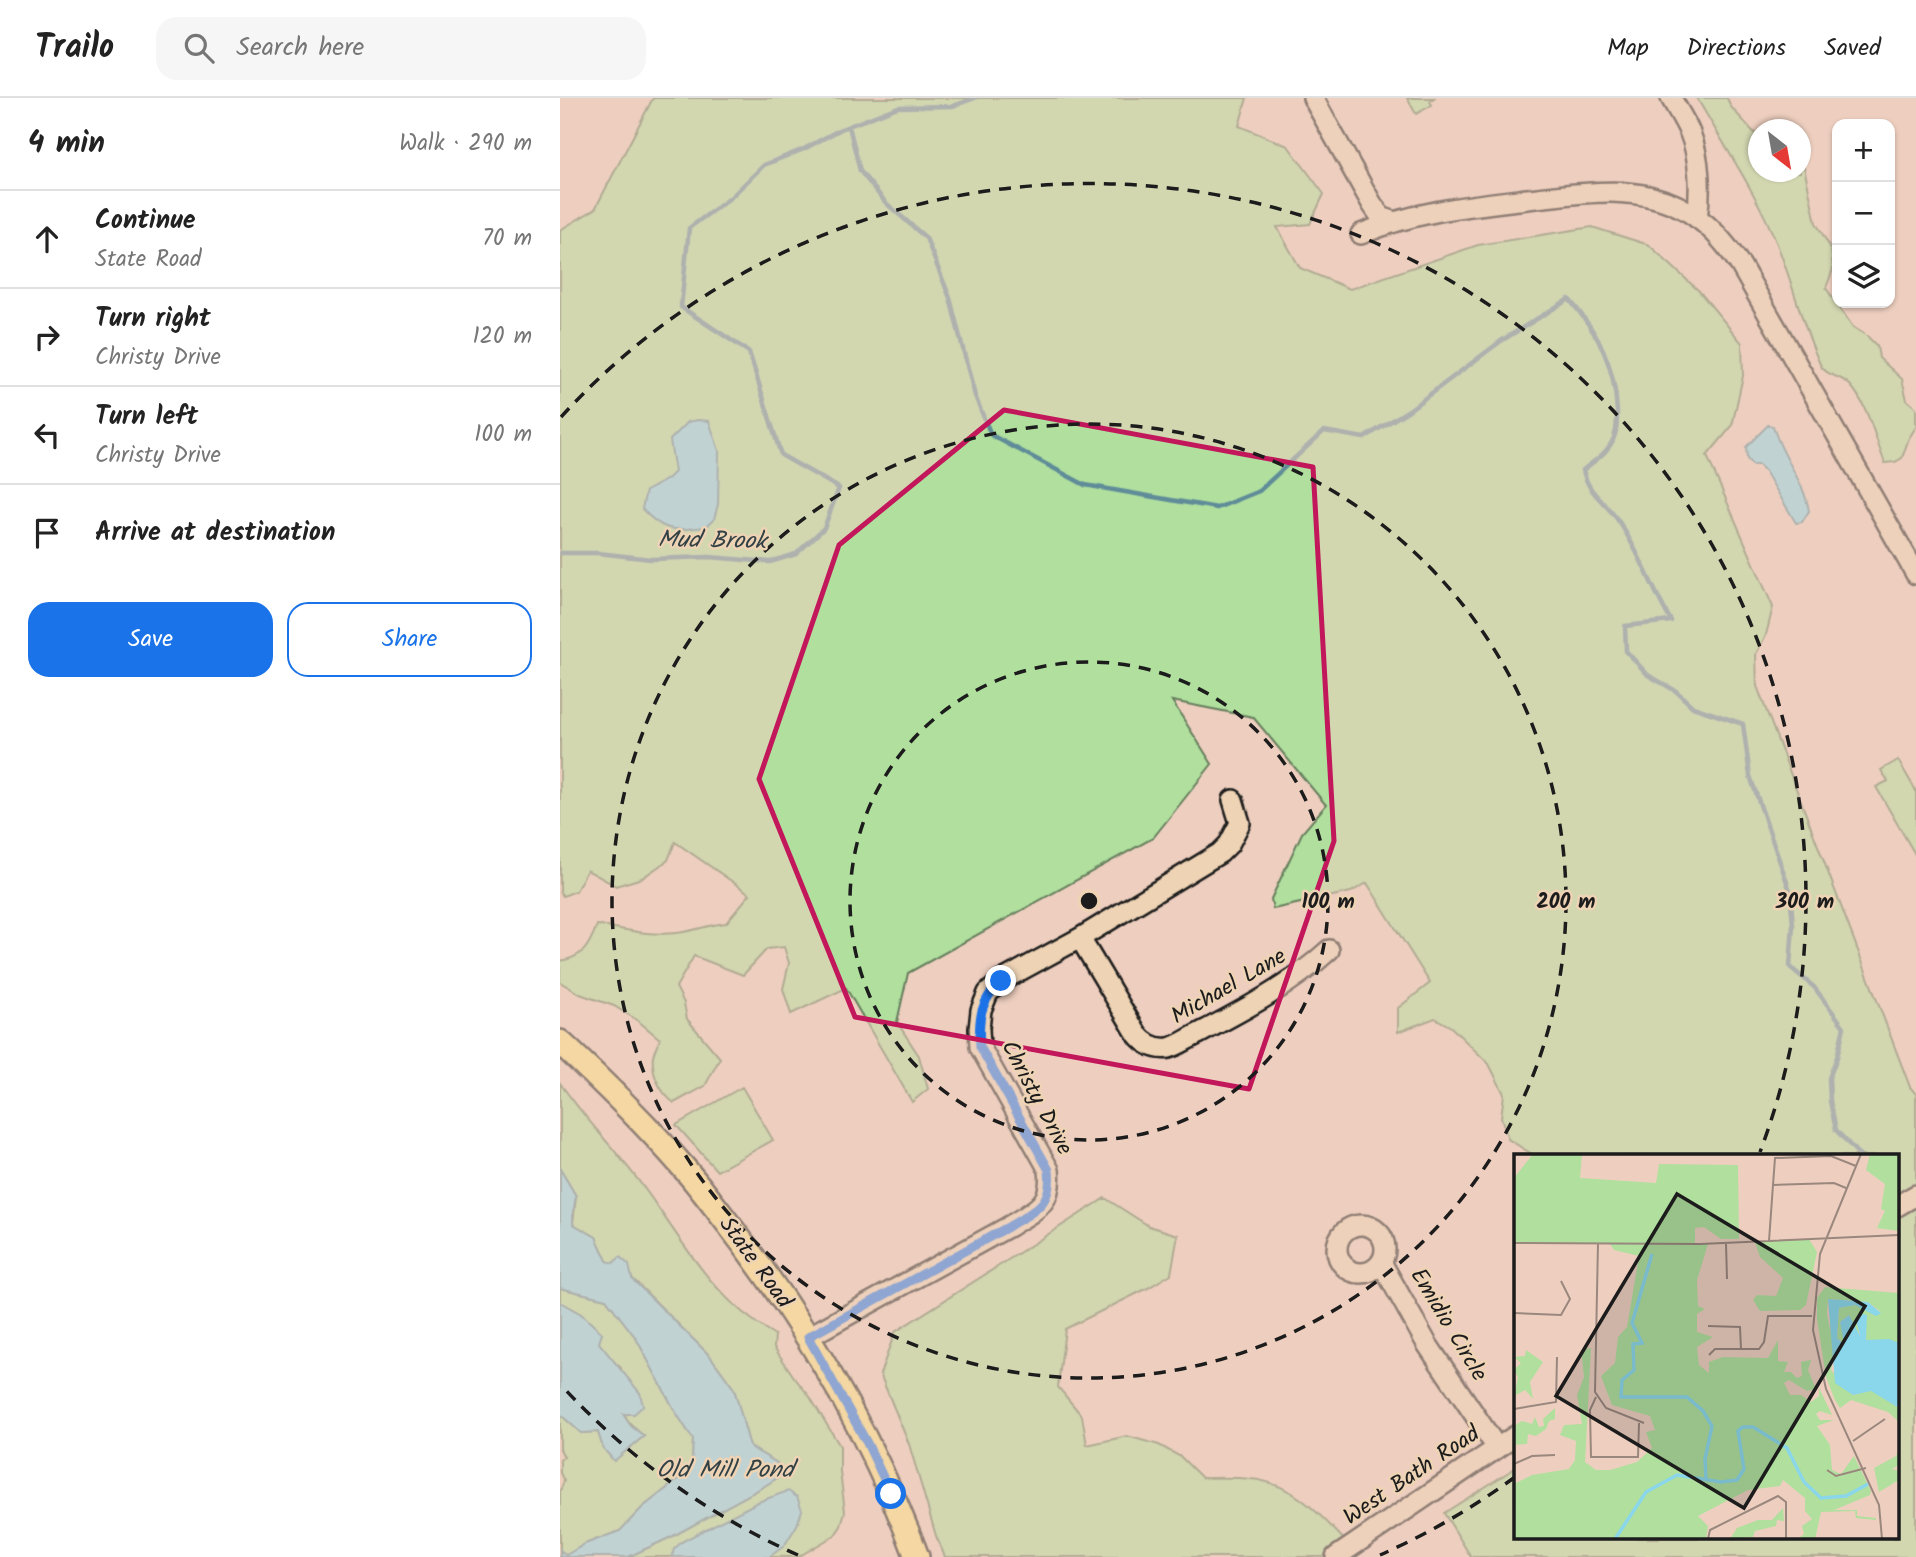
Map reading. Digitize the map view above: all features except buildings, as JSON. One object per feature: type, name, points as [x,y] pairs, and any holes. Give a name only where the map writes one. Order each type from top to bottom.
[{"type":"main road","name":"State Road","points":[[560,1042],[649,1129],[685,1169],[759,1264],[808,1337],[867,1443],[917,1557]]},
{"type":"street","points":[[1313,98],[1372,204],[1381,216],[1392,221]]},
{"type":"street","points":[[1671,98],[1690,132],[1694,148],[1698,181],[1697,218]]},
{"type":"street","points":[[1360,234],[1392,221],[1434,211],[1609,191],[1643,194],[1679,206],[1724,241],[1741,266],[1916,574]]},
{"type":"street","name":"Christy Drive","points":[[808,1337],[1008,1227],[1047,1199],[1051,1186],[1049,1170],[980,1047],[981,1010],[988,993],[1001,981],[1080,938],[1220,853],[1230,844],[1240,823],[1233,800]]},
{"type":"street","name":"Michael Lane","points":[[1080,938],[1145,1044],[1171,1048],[1303,974],[1329,950]]},
{"type":"street","points":[[1898,1205],[1916,1195]]},
{"type":"street","name":"Emidio Circle","points":[[1381,1262],[1426,1344],[1497,1448]]},
{"type":"street","name":"West Bath Road","points":[[1336,1557],[1514,1437]]},
{"type":"highlighted area","points":[[1004,410],[1313,467],[1334,841],[1249,1089],[855,1017],[759,779],[839,545]]},
{"type":"green space","points":[[653,98],[1247,98],[1239,126],[1288,146],[1324,194],[1310,224],[1277,227],[1300,268],[1350,289],[1478,245],[1592,227],[1649,245],[1699,291],[1742,343],[1743,376],[1732,426],[1707,456],[1773,607],[1766,635],[1756,654],[1757,686],[1910,1087],[1916,1094],[1916,1557],[1471,1557],[1444,1513],[1514,1469],[1514,1540],[1898,1540],[1898,1154],[1532,1154],[1508,1139],[1501,1117],[1504,1094],[1489,1064],[1451,1027],[1435,1018],[1398,1032],[1398,1008],[1430,983],[1367,883],[1351,892],[1273,909],[1271,899],[1302,833],[1326,805],[1253,717],[1172,701],[1212,764],[1153,838],[908,973],[897,1022],[919,1056],[928,1089],[912,1102],[846,988],[791,1014],[783,989],[789,963],[784,947],[767,949],[743,975],[694,956],[676,987],[684,1003],[687,1019],[720,1058],[705,1086],[674,1103],[669,1099],[653,1069],[653,1056],[660,1039],[614,1006],[580,994],[560,982],[560,961],[580,953],[591,939],[597,925],[656,934],[688,931],[726,923],[750,894],[675,842],[668,860],[642,878],[616,886],[587,870],[576,891],[563,896],[560,892],[560,230],[595,209]]},
{"type":"green space","points":[[1407,98],[1434,98],[1430,101],[1432,105],[1416,114]]},
{"type":"green space","points":[[1697,98],[1727,98],[1731,107],[1748,126],[1748,182],[1807,182],[1816,223],[1831,249],[1832,272],[1826,288],[1832,297],[1832,308],[1840,308],[1853,327],[1877,346],[1879,358],[1902,379],[1907,400],[1916,408],[1916,427],[1902,458],[1895,462],[1885,463],[1866,412],[1850,385],[1822,368],[1783,259],[1750,188]]},
{"type":"green space","points":[[1898,760],[1916,791],[1916,856],[1876,787],[1888,781],[1881,770]]},
{"type":"green space","points":[[560,1083],[637,1178],[718,1289],[754,1321],[775,1335],[774,1347],[810,1397],[840,1446],[845,1511],[841,1526],[835,1535],[798,1557],[628,1557],[763,1487],[777,1478],[777,1463],[750,1447],[734,1389],[710,1356],[632,1278],[607,1261],[596,1237],[573,1224],[576,1196],[560,1169]]},
{"type":"green space","points":[[742,1087],[773,1140],[717,1171],[676,1125]]},
{"type":"green space","points":[[1105,1198],[1149,1226],[1178,1235],[1171,1274],[1065,1329],[1058,1387],[1082,1416],[1087,1445],[1127,1436],[1159,1445],[1181,1457],[1202,1478],[1250,1479],[1280,1487],[1306,1503],[1351,1547],[1336,1557],[945,1557],[936,1536],[909,1444],[880,1374],[895,1332]]},
{"type":"green space","points":[[560,1288],[606,1299],[636,1338],[693,1439],[692,1463],[680,1478],[642,1508],[620,1531],[585,1544],[566,1556],[560,1550],[560,1491],[564,1481],[560,1473],[560,1459],[564,1457],[560,1449],[560,1414],[581,1433],[598,1432],[603,1448],[614,1460],[644,1436],[624,1414],[621,1368],[607,1356],[598,1343],[602,1333],[581,1314],[560,1302]]},
{"type":"water","points":[[709,421],[719,451],[718,504],[714,519],[706,527],[671,528],[657,523],[642,509],[646,491],[675,472],[670,440],[688,422]]},
{"type":"water","points":[[1768,425],[1773,426],[1806,500],[1809,511],[1802,522],[1796,523],[1765,471],[1759,465],[1752,465],[1747,459],[1746,447]]},
{"type":"water","name":"Old Mill Pond","points":[[560,1169],[576,1196],[573,1224],[596,1237],[607,1261],[613,1263],[620,1257],[629,1265],[632,1279],[710,1356],[734,1389],[750,1447],[777,1463],[782,1471],[777,1478],[763,1487],[628,1557],[560,1557],[560,1550],[566,1555],[585,1544],[620,1531],[642,1508],[680,1478],[692,1463],[693,1439],[636,1338],[606,1299],[560,1288]]},
{"type":"water","name":"Old Mill Pond","points":[[560,1302],[581,1314],[602,1333],[599,1343],[640,1393],[643,1406],[634,1414],[623,1414],[631,1426],[644,1436],[614,1461],[603,1448],[598,1432],[581,1433],[560,1414]]},
{"type":"water","points":[[788,1491],[797,1497],[802,1510],[797,1525],[784,1546],[769,1557],[672,1557],[674,1549],[683,1541],[758,1502]]},
{"type":"waterway","name":"Mud Brook","points":[[560,553],[598,553],[651,559],[709,557],[770,562],[796,554],[824,528],[839,488],[781,455],[749,352],[681,307],[689,228],[730,198],[764,165],[804,149],[841,129],[898,107],[953,106],[975,98]]},
{"type":"waterway","points":[[849,126],[860,171],[886,203],[926,238],[950,298],[975,396],[991,435],[1085,485],[1217,508],[1259,491],[1324,431],[1364,438],[1409,410],[1501,341],[1569,299],[1604,351],[1616,395],[1615,435],[1606,451],[1583,470],[1585,478],[1625,530],[1671,621],[1625,626],[1626,651],[1648,675],[1676,691],[1693,707],[1743,724],[1750,776],[1790,891],[1793,925],[1790,967],[1814,987],[1844,1027],[1829,1078],[1830,1101],[1836,1130],[1858,1154]]},
{"type":"route","points":[[891,1494],[867,1443],[808,1337],[1008,1227],[1047,1199],[1051,1186],[1049,1170],[980,1047],[981,1010],[988,993],[1001,981]]}]
